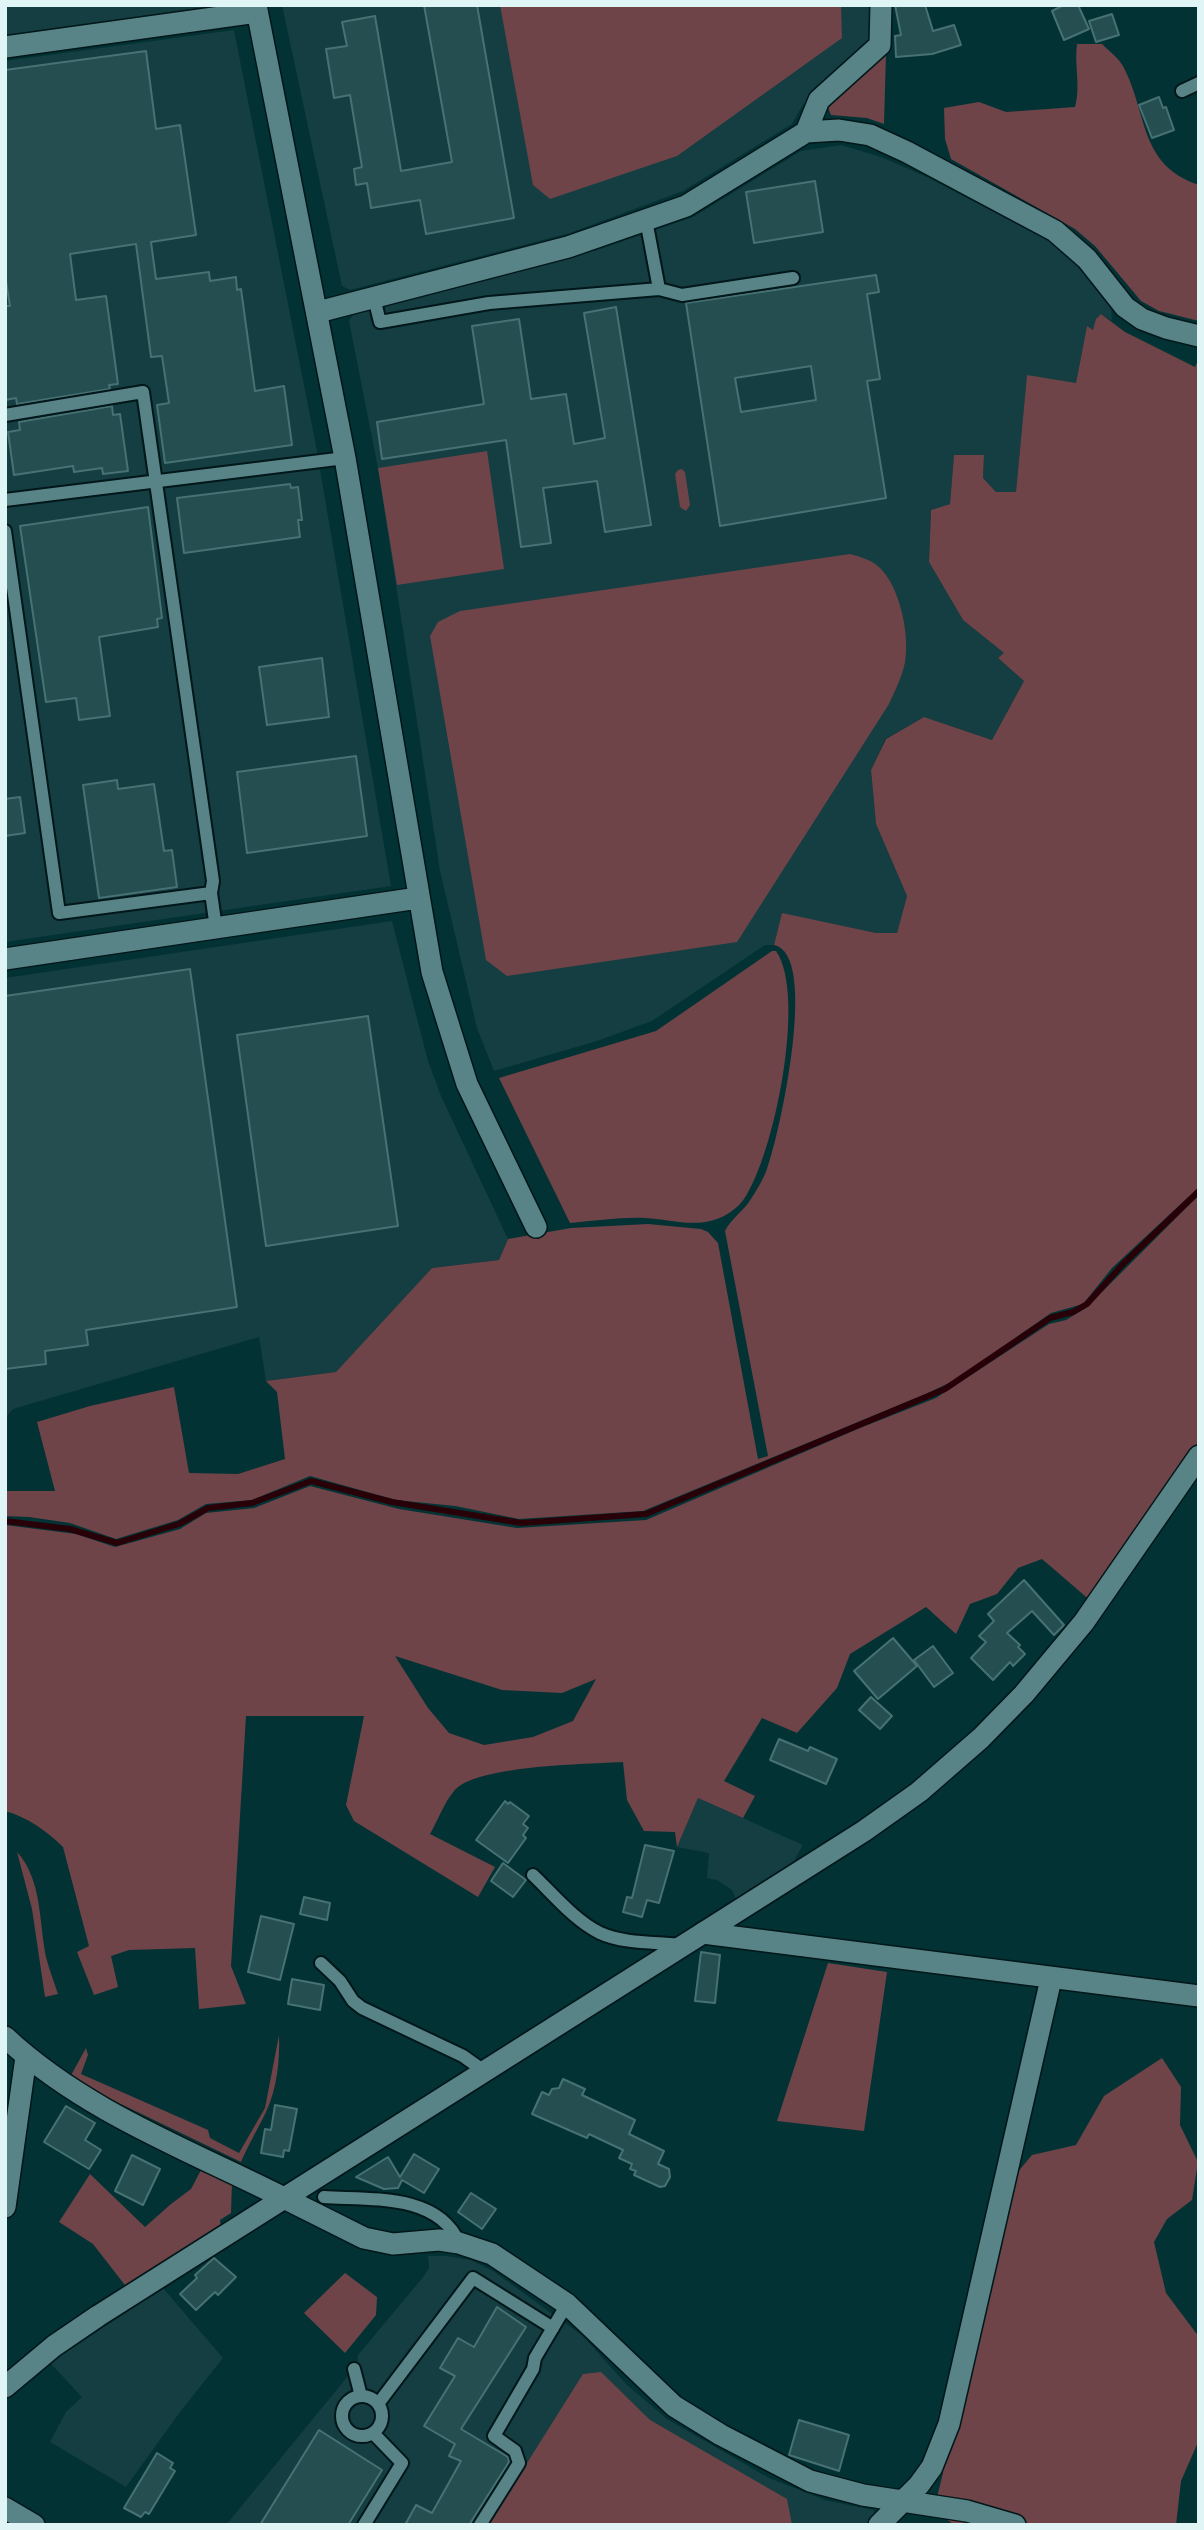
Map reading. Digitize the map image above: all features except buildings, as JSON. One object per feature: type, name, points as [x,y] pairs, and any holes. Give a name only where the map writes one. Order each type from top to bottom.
[{"type":"street","points":[[806,132],[819,100],[880,45],[881,5]]},
{"type":"street","points":[[5,47],[257,9],[345,458],[432,972],[467,1084],[536,1227]]},
{"type":"street","points":[[317,312],[568,247],[646,220],[686,206],[806,132],[839,130],[870,135],[907,152],[1055,231],[1087,259],[1125,307],[1142,319],[1199,336]]},
{"type":"street","points":[[5,959],[418,898]]},
{"type":"street","points":[[5,2387],[76,2331],[864,1831],[919,1792],[981,1738],[1024,1694],[1084,1622],[1199,1456]]},
{"type":"street","points":[[703,1933],[1199,1996]]},
{"type":"street","points":[[879,2525],[919,2485],[932,2467],[949,2424],[1051,1979]]},
{"type":"street","points":[[5,2036],[26,2057],[108,2112],[349,2232],[393,2244],[439,2241],[459,2243],[492,2254],[567,2304],[652,2388],[674,2406],[721,2435],[810,2481],[854,2493],[967,2511],[1015,2525]]},
{"type":"street","points":[[5,2207],[26,2057]]},
{"type":"street","points":[[5,2508],[34,2525]]},
{"type":"lane","points":[[1182,91],[1199,83]]},
{"type":"lane","points":[[646,220],[659,289]]},
{"type":"lane","points":[[374,298],[380,323],[489,303],[659,289],[682,295],[793,278]]},
{"type":"lane","points":[[5,415],[143,392],[213,881],[211,893],[216,928]]},
{"type":"lane","points":[[5,500],[345,458]]},
{"type":"lane","points":[[5,531],[60,913],[211,893]]},
{"type":"lane","points":[[533,1875],[598,1932],[614,1938],[683,1945]]},
{"type":"lane","points":[[321,1963],[362,2008],[463,2056],[484,2071]]},
{"type":"lane","points":[[324,2197],[406,2202],[434,2214],[453,2229],[459,2243]]},
{"type":"lane","points":[[378,2404],[473,2278],[553,2328]]},
{"type":"lane","points":[[480,2525],[519,2463],[515,2451],[494,2436],[567,2304]]},
{"type":"lane","points":[[354,2369],[361,2396]]},
{"type":"lane","points":[[361,2396],[378,2404],[382,2416],[381,2423],[373,2434],[360,2437],[348,2431],[342,2412],[354,2398],[361,2396]]},
{"type":"lane","points":[[364,2525],[402,2463],[373,2434]]},
{"type":"shaded area","points":[[5,5],[221,5],[219,8],[5,37]]},
{"type":"shaded area","points":[[282,5],[874,5],[872,45],[802,106],[792,124],[683,191],[570,233],[350,290],[342,286]]},
{"type":"shaded area","points":[[500,5],[841,5],[842,38],[677,156],[550,199],[533,185]]},
{"type":"shaded area","points":[[234,30],[316,446],[391,886],[5,942],[5,61]]},
{"type":"shaded area","points":[[1077,44],[1102,44],[1120,61],[1132,86],[1155,152],[1165,165],[1199,185],[1199,321],[1159,311],[1141,301],[1095,246],[1075,229],[951,159],[945,139],[944,108],[979,102],[1006,112],[1075,107]]},
{"type":"shaded area","points":[[886,54],[884,124],[867,118],[831,115],[827,105],[849,82]]},
{"type":"shaded area","points":[[841,145],[881,157],[927,177],[1053,243],[1067,253],[1111,308],[1112,321],[1101,314],[1093,330],[1087,326],[1076,383],[1027,376],[1016,492],[996,492],[983,478],[984,455],[954,455],[950,504],[931,510],[929,562],[963,620],[1005,654],[998,658],[1024,681],[992,740],[924,717],[885,739],[871,770],[876,824],[907,896],[897,933],[876,933],[782,914],[774,945],[765,945],[652,1021],[597,1041],[494,1071],[477,1028],[440,871],[378,468],[349,321],[354,313],[597,250],[693,217],[801,151]]},
{"type":"shaded area","points":[[1101,314],[1125,332],[1195,367],[1199,358],[1199,1187],[1112,1268],[1083,1304],[1051,1313],[955,1380],[643,1511],[519,1519],[455,1506],[396,1500],[310,1476],[252,1500],[206,1504],[178,1520],[116,1539],[70,1523],[5,1516],[5,1491],[55,1491],[37,1422],[90,1406],[174,1387],[189,1473],[238,1474],[285,1459],[277,1392],[266,1381],[336,1372],[432,1268],[499,1260],[508,1239],[571,1228],[648,1224],[701,1229],[708,1232],[718,1243],[758,1459],[768,1456],[725,1231],[749,1202],[765,1173],[773,1151],[787,1086],[795,1011],[794,979],[787,956],[774,945],[782,913],[876,933],[897,933],[907,896],[876,824],[871,770],[886,739],[924,717],[992,740],[1024,681],[998,658],[1004,653],[963,620],[929,562],[931,510],[950,504],[954,455],[984,455],[983,478],[996,492],[1016,492],[1027,375],[1076,383],[1087,326],[1093,330],[1096,319]]},
{"type":"shaded area","points":[[487,451],[504,569],[397,585],[378,468]]},
{"type":"shaded area","points":[[682,469],[685,472],[690,505],[686,511],[680,507],[675,474]]},
{"type":"shaded area","points":[[850,554],[877,565],[893,587],[905,626],[904,668],[889,704],[737,942],[507,976],[486,960],[430,636],[438,622],[460,611]]},
{"type":"shaded area","points":[[392,921],[428,1061],[441,1096],[508,1239],[499,1260],[432,1268],[336,1372],[266,1381],[259,1337],[13,1409],[5,1418],[5,978]]},
{"type":"shaded area","points":[[772,951],[776,951],[785,973],[788,1002],[783,1075],[766,1148],[744,1199],[727,1214],[706,1222],[636,1218],[570,1223],[499,1078],[656,1031]]},
{"type":"shaded area","points":[[1199,1195],[1199,1445],[1092,1602],[1042,1559],[1018,1568],[997,1594],[970,1604],[956,1634],[926,1607],[850,1654],[837,1688],[797,1733],[762,1718],[724,1781],[755,1796],[743,1818],[698,1798],[677,1847],[675,1832],[644,1831],[627,1800],[623,1762],[507,1771],[466,1782],[450,1796],[430,1834],[495,1867],[478,1897],[354,1821],[346,1805],[364,1716],[246,1716],[231,1966],[246,2004],[199,2009],[195,1948],[129,1950],[111,1956],[118,1987],[94,1995],[77,1952],[89,1946],[63,1847],[36,1825],[5,1811],[5,1525],[76,1534],[115,1547],[180,1529],[206,1513],[254,1508],[310,1486],[399,1509],[517,1528],[646,1520],[936,1398],[1049,1324],[1066,1320],[1086,1308]],"holes":[[[395,1656],[502,1690],[562,1693],[596,1679],[573,1721],[533,1737],[484,1745],[449,1733],[428,1708]]]},
{"type":"shaded area","points":[[698,1798],[803,1845],[791,1866],[737,1901],[732,1890],[717,1880],[707,1878],[709,1853],[677,1847]]},
{"type":"shaded area","points":[[17,1852],[31,1875],[35,1888],[46,1957],[58,1994],[45,1997],[32,1909]]},
{"type":"shaded area","points":[[828,1963],[887,1972],[864,2131],[777,2121]]},
{"type":"shaded area","points":[[279,2035],[273,2094],[241,2162],[69,2079],[86,2048],[88,2055],[81,2074],[208,2130],[210,2138],[239,2153],[265,2108]]},
{"type":"shaded area","points":[[1162,2058],[1181,2087],[1180,2125],[1198,2162],[1192,2200],[1167,2219],[1154,2242],[1166,2293],[1199,2337],[1199,2440],[1181,2481],[1176,2525],[954,2525],[934,2509],[943,2473],[932,2441],[958,2366],[1016,2174],[1032,2155],[1076,2145],[1104,2096]]},
{"type":"shaded area","points":[[201,2170],[232,2182],[231,2213],[220,2220],[221,2229],[128,2289],[93,2244],[59,2222],[90,2174],[145,2227],[191,2189]]},
{"type":"shaded area","points":[[428,2256],[471,2260],[493,2271],[583,2336],[626,2384],[667,2419],[769,2478],[825,2500],[873,2510],[875,2515],[867,2525],[226,2525],[357,2365],[358,2355],[424,2276],[429,2268]]},
{"type":"shaded area","points":[[345,2273],[377,2297],[376,2315],[345,2353],[304,2313]]},
{"type":"shaded area","points":[[163,2288],[223,2358],[126,2487],[50,2442],[66,2412],[82,2397],[50,2363]]},
{"type":"shaded area","points":[[601,2372],[650,2420],[787,2499],[792,2525],[488,2525],[583,2374]]},
{"type":"waterway","points":[[5,1521],[70,1529],[117,1543],[179,1524],[208,1508],[252,1503],[311,1481],[392,1502],[521,1523],[646,1514],[945,1389],[1050,1318],[1073,1312],[1087,1304],[1123,1264],[1199,1191]]}]
